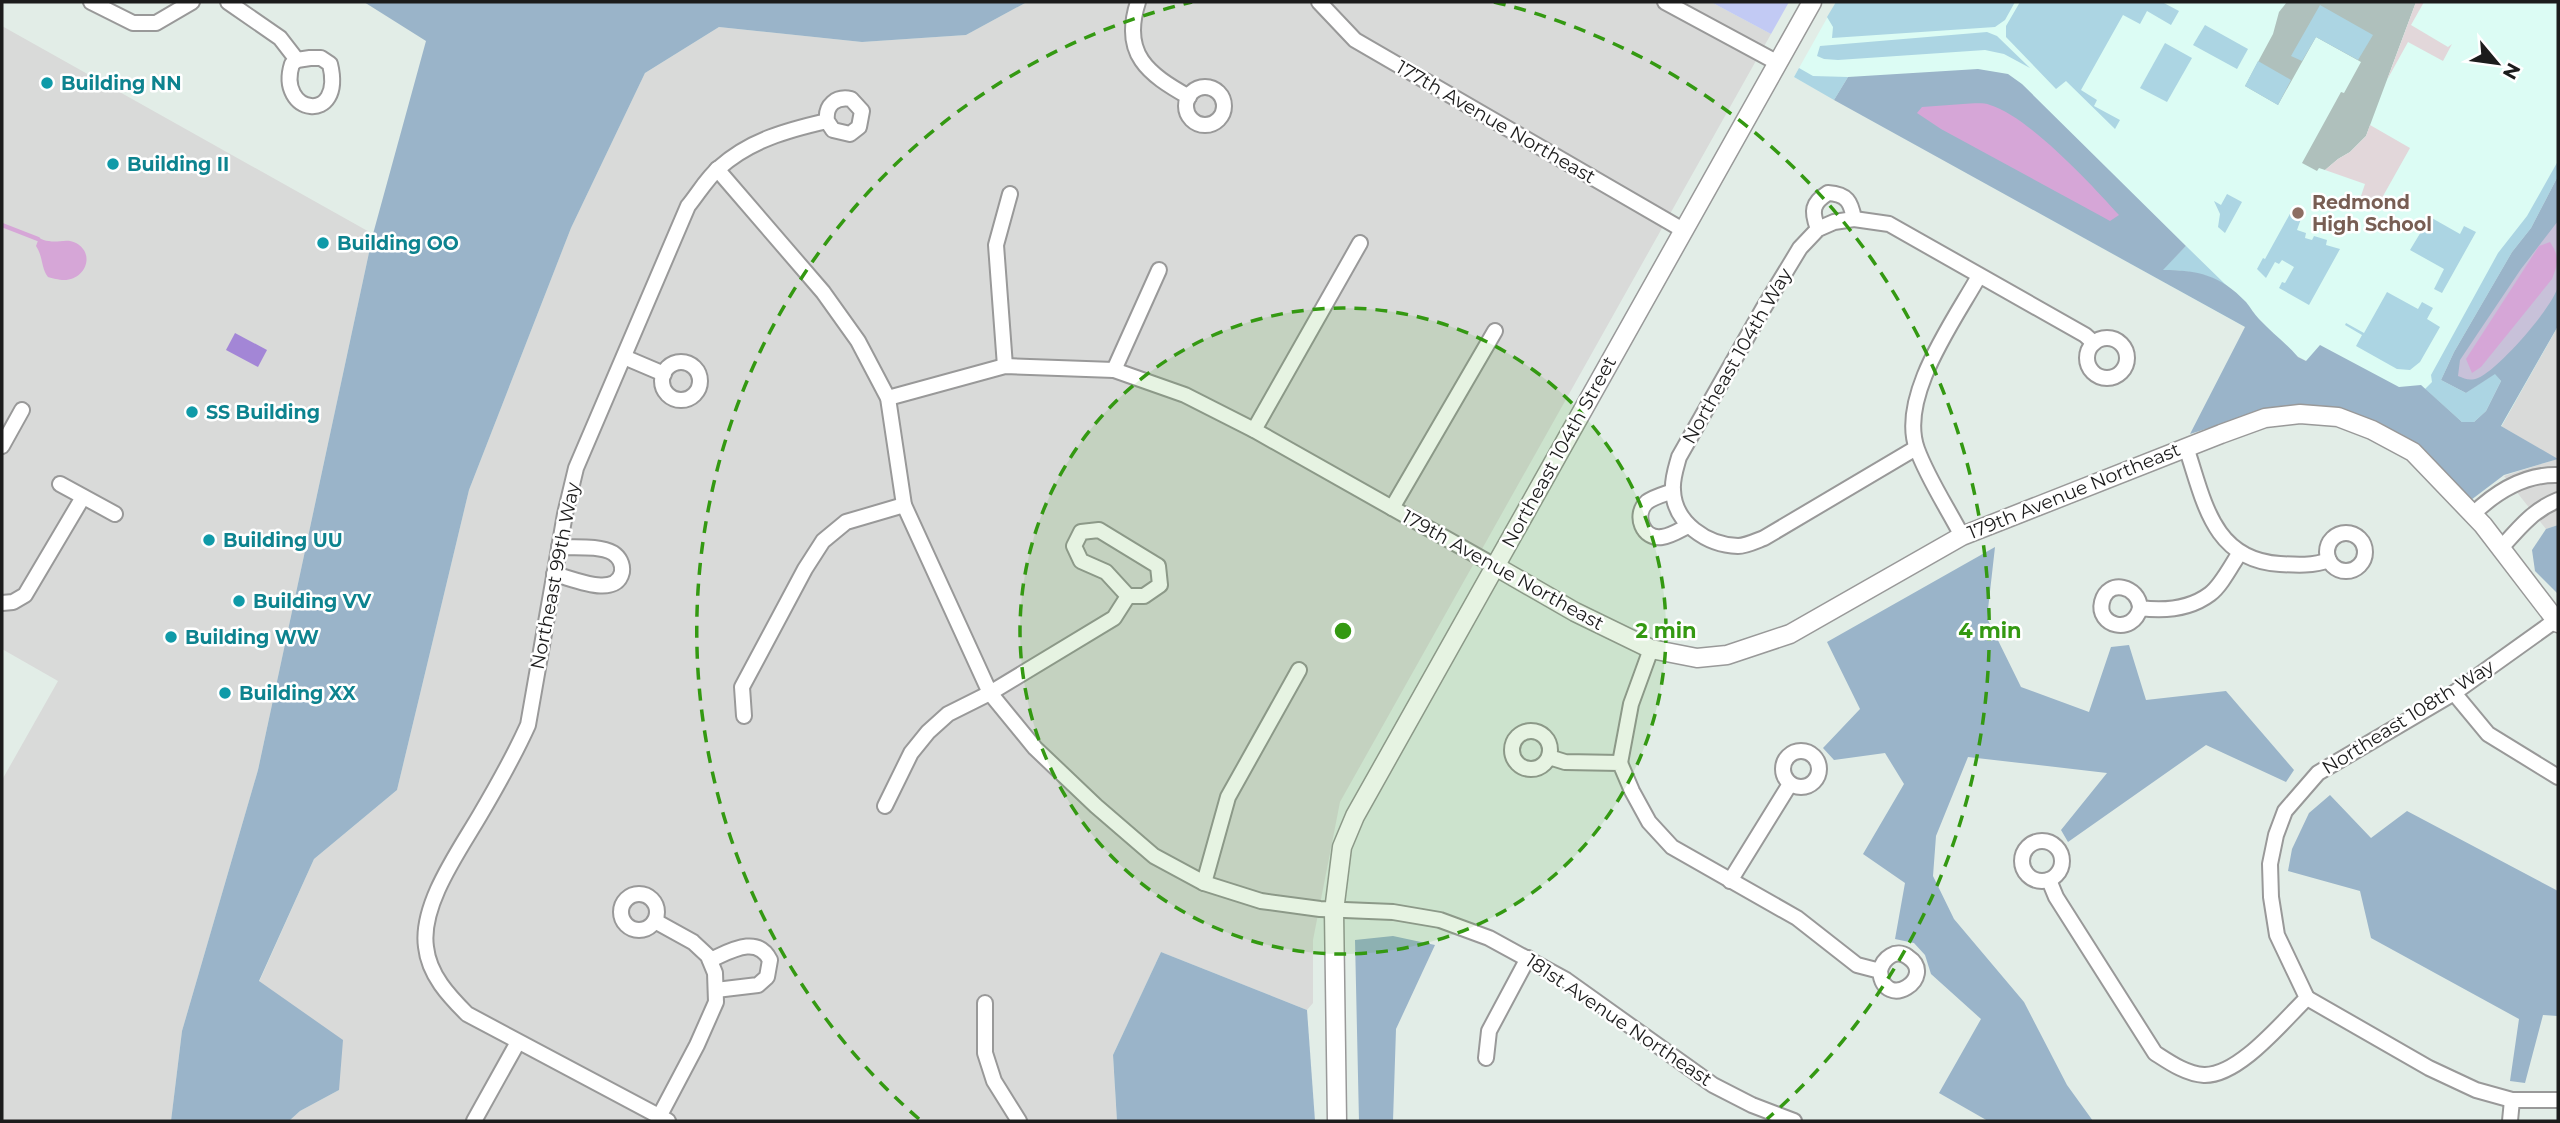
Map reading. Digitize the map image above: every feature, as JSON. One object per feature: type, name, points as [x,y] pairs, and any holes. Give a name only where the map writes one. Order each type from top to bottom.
[{"type":"street","points":[[91,2],[132,23],[156,23],[192,2]]},
{"type":"street","points":[[228,2],[280,38],[297,60]]},
{"type":"street","points":[[1138,2],[1133,27],[1135,46],[1143,65],[1161,81],[1188,97]]},
{"type":"street","name":"177th Avenue Northeast","points":[[1319,2],[1354,40],[1683,230]]},
{"type":"street","points":[[1665,2],[1778,63]]},
{"type":"street","name":"Northeast 104th Street","points":[[1338,1121],[1334,911],[1342,847],[1355,816],[1812,2]]},
{"type":"street","name":"Northeast 99th Way","points":[[518,1042],[467,1014],[447,995],[433,971],[425,948],[426,928],[432,905],[446,875],[514,755],[528,725],[559,547],[576,468],[688,206],[717,169],[747,148],[778,133],[827,121]]},
{"type":"street","name":"181st Avenue Northeast","points":[[717,169],[823,292],[858,341],[888,398],[904,505],[990,692],[1035,748],[1115,823],[1154,856],[1204,883],[1261,901],[1334,911],[1393,912],[1440,919],[1489,938],[1566,980],[1713,1085],[1752,1105],[1794,1121]]},
{"type":"street","points":[[1818,229],[1812,214],[1814,205],[1828,193],[1839,193],[1852,204],[1854,219]]},
{"type":"street","points":[[1004,366],[996,245],[1010,194]]},
{"type":"street","name":"Northeast 104th Way","points":[[1688,526],[1678,510],[1673,491],[1674,475],[1686,446],[1786,268],[1818,229],[1834,222],[1854,219],[1889,224],[2085,335],[2094,343]]},
{"type":"street","points":[[1254,430],[1360,243]]},
{"type":"street","points":[[1114,370],[1158,270]]},
{"type":"street","points":[[1962,536],[1916,448],[1914,407],[1921,381],[1979,276]]},
{"type":"street","points":[[1392,508],[1495,331]]},
{"type":"street","points":[[624,357],[664,373]]},
{"type":"street","name":"179th Avenue Northeast","points":[[888,398],[1004,366],[1114,370],[1185,395],[1254,430],[1575,612],[1651,649],[1697,658],[1727,655],[1790,634],[1962,536],[2186,447],[2265,418],[2300,414],[2338,417],[2372,430],[2413,452],[2473,514],[2557,621]]},
{"type":"street","points":[[2,444],[22,410]]},
{"type":"street","points":[[2186,447],[2211,520],[2239,554],[2278,564],[2298,565],[2329,560]]},
{"type":"street","points":[[1673,491],[1647,502],[1640,514],[1646,532],[1658,538],[1688,526],[1720,542],[1740,546],[1764,538],[1916,448]]},
{"type":"street","points":[[2473,514],[2508,488],[2532,478],[2558,475]]},
{"type":"street","points":[[60,484],[114,514]]},
{"type":"street","points":[[2,603],[13,602],[25,595],[83,497]]},
{"type":"street","points":[[2501,548],[2528,518],[2558,500]]},
{"type":"street","points":[[744,716],[742,687],[823,541],[846,522],[904,505]]},
{"type":"street","points":[[1099,530],[1158,566],[1160,585],[1144,596],[1128,596],[1106,572],[1081,561],[1074,545],[1081,532],[1099,530]]},
{"type":"street","points":[[554,574],[605,587],[616,582],[622,573],[620,561],[612,552],[559,547]]},
{"type":"street","points":[[2140,608],[2155,610],[2182,607],[2211,594],[2239,554]]},
{"type":"street","points":[[885,806],[911,753],[928,732],[948,715],[1114,618],[1128,596]]},
{"type":"street","name":"Northeast 108th Way","points":[[2307,998],[2277,935],[2271,897],[2270,864],[2284,811],[2318,773],[2454,693],[2557,621]]},
{"type":"street","points":[[1651,649],[1631,704],[1620,763],[1649,822],[1672,847],[1797,918],[1857,965],[1880,971]]},
{"type":"street","points":[[1204,883],[1228,797],[1299,670]]},
{"type":"street","points":[[2454,693],[2488,734],[2558,776]]},
{"type":"street","points":[[1549,757],[1565,762],[1620,763]]},
{"type":"street","points":[[1730,881],[1790,784]]},
{"type":"street","points":[[2049,880],[2056,897],[2155,1052],[2185,1070],[2203,1075],[2218,1073],[2240,1062],[2307,998],[2429,1068],[2476,1090],[2512,1100],[2558,1100]]},
{"type":"street","points":[[474,1121],[518,1042],[664,1119],[716,1002],[716,990],[715,973],[710,960],[692,942],[655,921]]},
{"type":"street","points":[[710,960],[748,946],[763,950],[770,960],[767,977],[758,985],[716,990]]},
{"type":"street","points":[[1486,1058],[1489,1031],[1528,958]]},
{"type":"street","points":[[985,1003],[985,1053],[994,1081],[1019,1121]]},
{"type":"street","points":[[2510,1121],[2512,1100]]},
{"type":"shaded area","points":[[364,2],[1027,2],[966,35],[862,42],[719,27],[645,73],[571,228],[469,490],[397,790],[314,859],[259,981],[343,1040],[339,1090],[300,1111],[289,1121],[171,1121],[182,1031],[258,770],[373,234],[426,41]]},
{"type":"shaded area","points":[[1027,2],[1711,2],[1771,34],[1340,802],[1313,940],[1313,1003],[1307,1010],[1161,952],[1113,1055],[1117,1121],[289,1121],[300,1111],[339,1090],[259,982],[314,859],[397,790],[469,490],[571,228],[645,73],[719,27],[862,42],[966,35]]},
{"type":"shaded area","points":[[1711,2],[1789,2],[1771,34]]},
{"type":"shaded area","name":"Redmond High School","points":[[1836,2],[2558,2],[2558,326],[2483,459],[1794,77]]},
{"type":"shaded area","points":[[1836,2],[2015,2],[2005,20],[1995,27],[1832,38],[1833,27],[1827,17]]},
{"type":"shaded area","points":[[2020,2],[2162,2],[2179,11],[2171,25],[2147,11],[2140,24],[2123,15],[2081,90],[2097,100],[2094,106],[2120,120],[2115,129],[2066,81],[2056,89],[2006,37],[2006,26]]},
{"type":"shaded area","points":[[2287,2],[2416,2],[2366,136],[2350,152],[2325,170],[2319,168],[2317,171],[2302,163],[2341,92],[2344,93],[2361,62],[2316,37],[2278,105],[2245,86],[2273,34],[2279,12]]},
{"type":"shaded area","points":[[2416,2],[2424,2],[2411,25],[2448,47],[2452,44],[2443,61],[2408,42],[2387,80]]},
{"type":"shaded area","points":[[2320,5],[2373,35],[2358,60],[2316,37],[2302,61],[2291,56]]},
{"type":"shaded area","points":[[2205,25],[2248,49],[2237,69],[2193,45]]},
{"type":"shaded area","points":[[2,26],[373,234],[258,770],[182,1031],[171,1121],[2,1121],[2,780],[58,681],[2,649]]},
{"type":"shaded area","points":[[1987,32],[1997,36],[2030,68],[2004,54],[1985,50],[1838,60],[1817,56],[1820,46]]},
{"type":"shaded area","points":[[2165,43],[2192,58],[2167,102],[2140,88]]},
{"type":"shaded area","points":[[2258,61],[2291,80],[2278,105],[2245,86]]},
{"type":"shaded area","points":[[1799,68],[1813,76],[1848,77],[1834,100],[1794,77]]},
{"type":"shaded area","points":[[1978,69],[2008,74],[2022,84],[2186,246],[2163,270],[2198,273],[2218,280],[2246,302],[2259,319],[2298,357],[2306,361],[2320,345],[2399,387],[2421,385],[2462,422],[2474,422],[2486,411],[2501,381],[2495,374],[2466,393],[2441,380],[2454,352],[2512,252],[2531,228],[2558,176],[2558,326],[2501,426],[2558,459],[2504,475],[2471,500],[2427,452],[2372,420],[2323,406],[2272,408],[2190,434],[2245,327],[1834,100],[1848,77]]},
{"type":"shaded area","points":[[1980,103],[2006,112],[2041,137],[2093,186],[2119,215],[2110,221],[1941,129],[1917,113],[1922,107]]},
{"type":"shaded area","points":[[2370,125],[2410,148],[2378,205],[2361,196],[2365,184],[2325,170],[2350,152],[2366,136]]},
{"type":"shaded area","points":[[2558,161],[2558,176],[2531,228],[2512,252],[2454,352],[2441,380],[2466,393],[2495,373],[2501,381],[2486,411],[2474,422],[2462,422],[2425,389],[2432,382],[2431,375],[2498,253],[2527,216]]},
{"type":"shaded area","points":[[2227,194],[2242,202],[2225,233],[2218,227],[2220,214],[2214,201],[2221,205]]},
{"type":"shaded area","points":[[2292,210],[2302,216],[2297,230],[2306,233],[2305,238],[2312,240],[2314,236],[2327,240],[2326,245],[2340,249],[2309,305],[2279,288],[2294,267],[2282,260],[2279,264],[2275,262],[2266,278],[2257,269]]},
{"type":"shaded area","points":[[2430,217],[2460,234],[2464,226],[2476,232],[2442,293],[2434,289],[2444,269],[2410,250]]},
{"type":"shaded area","points":[[2558,221],[2558,286],[2547,308],[2511,351],[2487,373],[2472,379],[2458,376],[2460,360],[2521,269]]},
{"type":"shaded area","points":[[39,238],[69,241],[82,248],[87,260],[78,276],[62,280],[48,277],[36,246]]},
{"type":"shaded area","points":[[2550,242],[2557,260],[2552,279],[2481,367],[2472,373],[2466,359],[2539,246]]},
{"type":"shaded area","points":[[2186,246],[2227,286],[2196,273],[2162,270]]},
{"type":"shaded area","points":[[2387,292],[2418,309],[2422,302],[2433,308],[2427,319],[2440,327],[2420,362],[2410,370],[2397,369],[2356,346],[2362,335],[2345,325],[2346,323],[2364,333]]},
{"type":"shaded area","points":[[2558,326],[2558,525],[2546,529],[2504,476],[2557,459],[2501,426]]},
{"type":"shaded area","points":[[235,333],[267,350],[258,367],[226,350]]},
{"type":"shaded area","points":[[2558,525],[2558,594],[2535,571],[2532,550],[2546,529]]},
{"type":"shaded area","points":[[1995,547],[1987,618],[2021,687],[2089,712],[2111,647],[2129,645],[2146,700],[2226,691],[2294,770],[2286,782],[2206,745],[2068,842],[2061,830],[2107,773],[1968,757],[1936,836],[1933,876],[1954,919],[2024,1002],[2067,1085],[2093,1121],[1988,1121],[1939,1093],[1981,1019],[1931,974],[1925,955],[1914,943],[1895,939],[1905,883],[1863,854],[1904,784],[1885,753],[1834,760],[1823,748],[1860,709],[1827,642]]},
{"type":"shaded area","points":[[2330,795],[2371,838],[2407,811],[2558,891],[2558,1016],[2543,1015],[2525,1083],[2510,1081],[2519,1019],[2371,938],[2360,891],[2288,871],[2292,849],[2309,813]]},
{"type":"shaded area","points":[[1393,936],[1435,945],[1396,1029],[1393,1121],[1359,1121],[1355,940]]},
{"type":"shaded area","points":[[1161,952],[1307,1010],[1315,1121],[1117,1121],[1113,1055]]},
{"type":"waterway","points":[[2,225],[38,239]]},
{"type":"place","name":"Building NN","points":[[47,83]]},
{"type":"place","name":"Building II","points":[[113,164]]},
{"type":"place","name":"Redmond High School","points":[[2298,213]]},
{"type":"place","name":"Building OO","points":[[323,243]]},
{"type":"place","name":"SS Building","points":[[192,412]]},
{"type":"place","name":"Building UU","points":[[209,540]]},
{"type":"place","name":"Building VV","points":[[239,601]]},
{"type":"place","name":"Building WW","points":[[171,637]]},
{"type":"place","name":"Building XX","points":[[225,693]]}]
